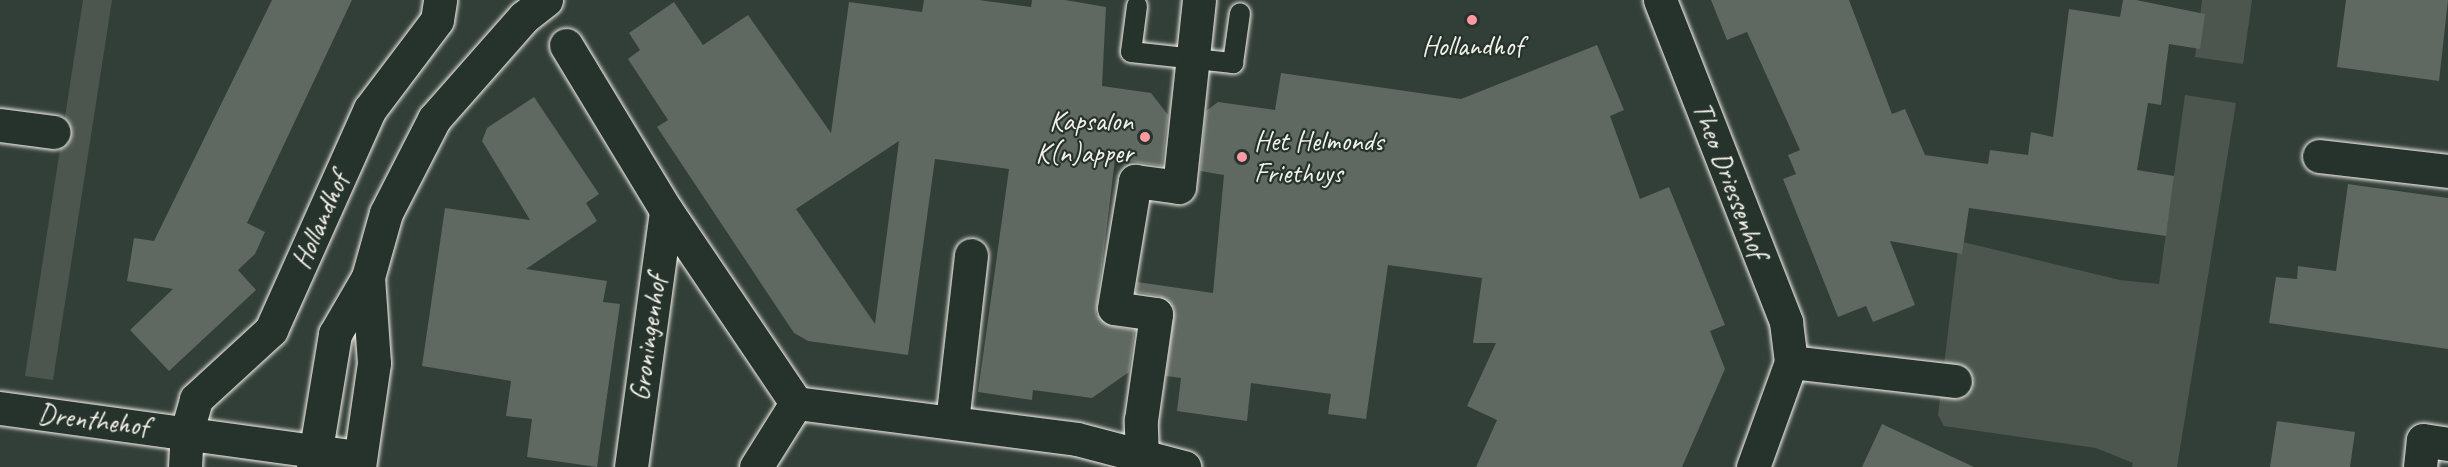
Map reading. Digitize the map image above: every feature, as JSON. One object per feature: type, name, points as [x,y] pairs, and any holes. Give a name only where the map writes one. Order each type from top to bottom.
[{"type":"street","name":"Hollandhof","points":[[186,431],[196,399],[271,330],[370,109],[437,20],[440,0]]},
{"type":"street","points":[[314,458],[335,334],[368,277],[386,213],[434,119],[524,17],[546,0]]},
{"type":"street","points":[[1142,458],[1141,420],[1156,314],[1114,308],[1135,181],[1179,187],[1190,60],[1199,0]]},
{"type":"street","name":"Theo Driessenhof","points":[[1660,0],[1786,322],[1791,362],[1753,467]]},
{"type":"street","name":"Groningenhof","points":[[566,45],[666,210],[796,403]]},
{"type":"street","points":[[0,125],[54,132]]},
{"type":"street","points":[[2319,156],[2448,171]]},
{"type":"street","name":"Groningenhof","points":[[631,467],[666,210]]},
{"type":"street","points":[[952,422],[970,255]]},
{"type":"street","points":[[359,462],[374,363],[368,277]]},
{"type":"street","points":[[1791,362],[1955,381]]},
{"type":"street","points":[[756,467],[796,403],[1077,439],[1142,458],[1184,467]]},
{"type":"street","name":"Drenthehof","points":[[0,408],[186,431],[314,458],[359,462]]},
{"type":"street","name":"Drenthehof","points":[[185,467],[186,431]]},
{"type":"street","points":[[2420,467],[2423,441],[2448,444]]},
{"type":"lane","points":[[1137,6],[1131,52],[1233,63],[1240,13]]},
{"type":"shaded area","points":[[83,0],[112,0],[53,380],[25,376]]},
{"type":"shaded area","points":[[2202,0],[2252,0],[2243,64],[2195,57]]},
{"type":"shaded area","points":[[2185,95],[2236,103],[2177,467],[2132,467],[2133,463],[2096,448],[1944,426],[1938,415],[1959,241],[2120,280],[2159,284]]},
{"type":"building","points":[[272,0],[352,0],[247,223],[265,232],[255,254],[238,270],[256,290],[169,371],[130,330],[173,289],[127,281],[134,238],[154,241]]},
{"type":"building","points":[[924,0],[979,0],[1031,7],[1032,0],[1065,0],[1106,7],[1102,86],[1151,93],[1168,115],[1162,166],[1115,159],[1096,314],[1111,326],[1135,330],[1129,372],[1092,398],[1033,390],[1032,400],[978,392],[1009,169],[935,159],[908,355],[808,341],[794,333],[657,127],[668,120],[628,59],[640,50],[629,33],[674,2],[703,45],[748,15],[831,133],[849,2],[922,12]],"holes":[[[899,141],[875,324],[796,209]]]},
{"type":"building","points":[[1711,0],[1849,0],[1892,114],[1905,109],[1925,155],[1988,164],[1990,150],[2028,155],[2031,132],[2053,137],[2069,9],[2120,17],[2123,0],[2136,0],[2205,14],[2200,49],[2169,44],[2161,105],[2148,103],[2137,170],[2174,176],[2166,236],[1969,208],[1962,254],[1890,241],[1915,305],[1873,322],[1866,306],[1838,317],[1783,179],[1796,174],[1788,155],[1800,150],[1747,32],[1727,40]]},
{"type":"building","points":[[2346,0],[2448,0],[2439,81],[2337,67]]},
{"type":"building","points":[[1597,45],[1624,110],[1610,116],[1640,199],[1669,187],[1725,325],[1710,331],[1725,369],[1682,467],[1476,467],[1497,420],[1467,406],[1496,343],[1473,343],[1482,278],[1388,265],[1366,419],[1328,414],[1331,394],[1251,383],[1247,421],[1177,411],[1181,378],[1166,376],[1174,308],[1159,296],[1136,292],[1137,282],[1213,293],[1224,175],[1200,171],[1206,111],[1218,102],[1275,110],[1281,73],[1461,99]]},
{"type":"building","points":[[534,97],[599,194],[586,203],[597,221],[526,269],[607,281],[603,302],[620,304],[597,467],[527,457],[532,419],[506,416],[511,381],[422,366],[445,208],[530,220],[482,141],[487,128]]},
{"type":"building","points":[[2348,184],[2448,198],[2448,349],[2269,323],[2276,277],[2297,279],[2298,266],[2336,271]]},
{"type":"building","points":[[2277,421],[2355,432],[2350,467],[2270,467]]},
{"type":"building","points":[[1882,424],[1974,467],[1862,467]]},
{"type":"place","name":"Hollandhof","points":[[1472,20]]},
{"type":"place","name":"Kapsalon K(n)apper","points":[[1145,137]]},
{"type":"place","name":"Het Helmonds Friethuys","points":[[1242,157]]}]
